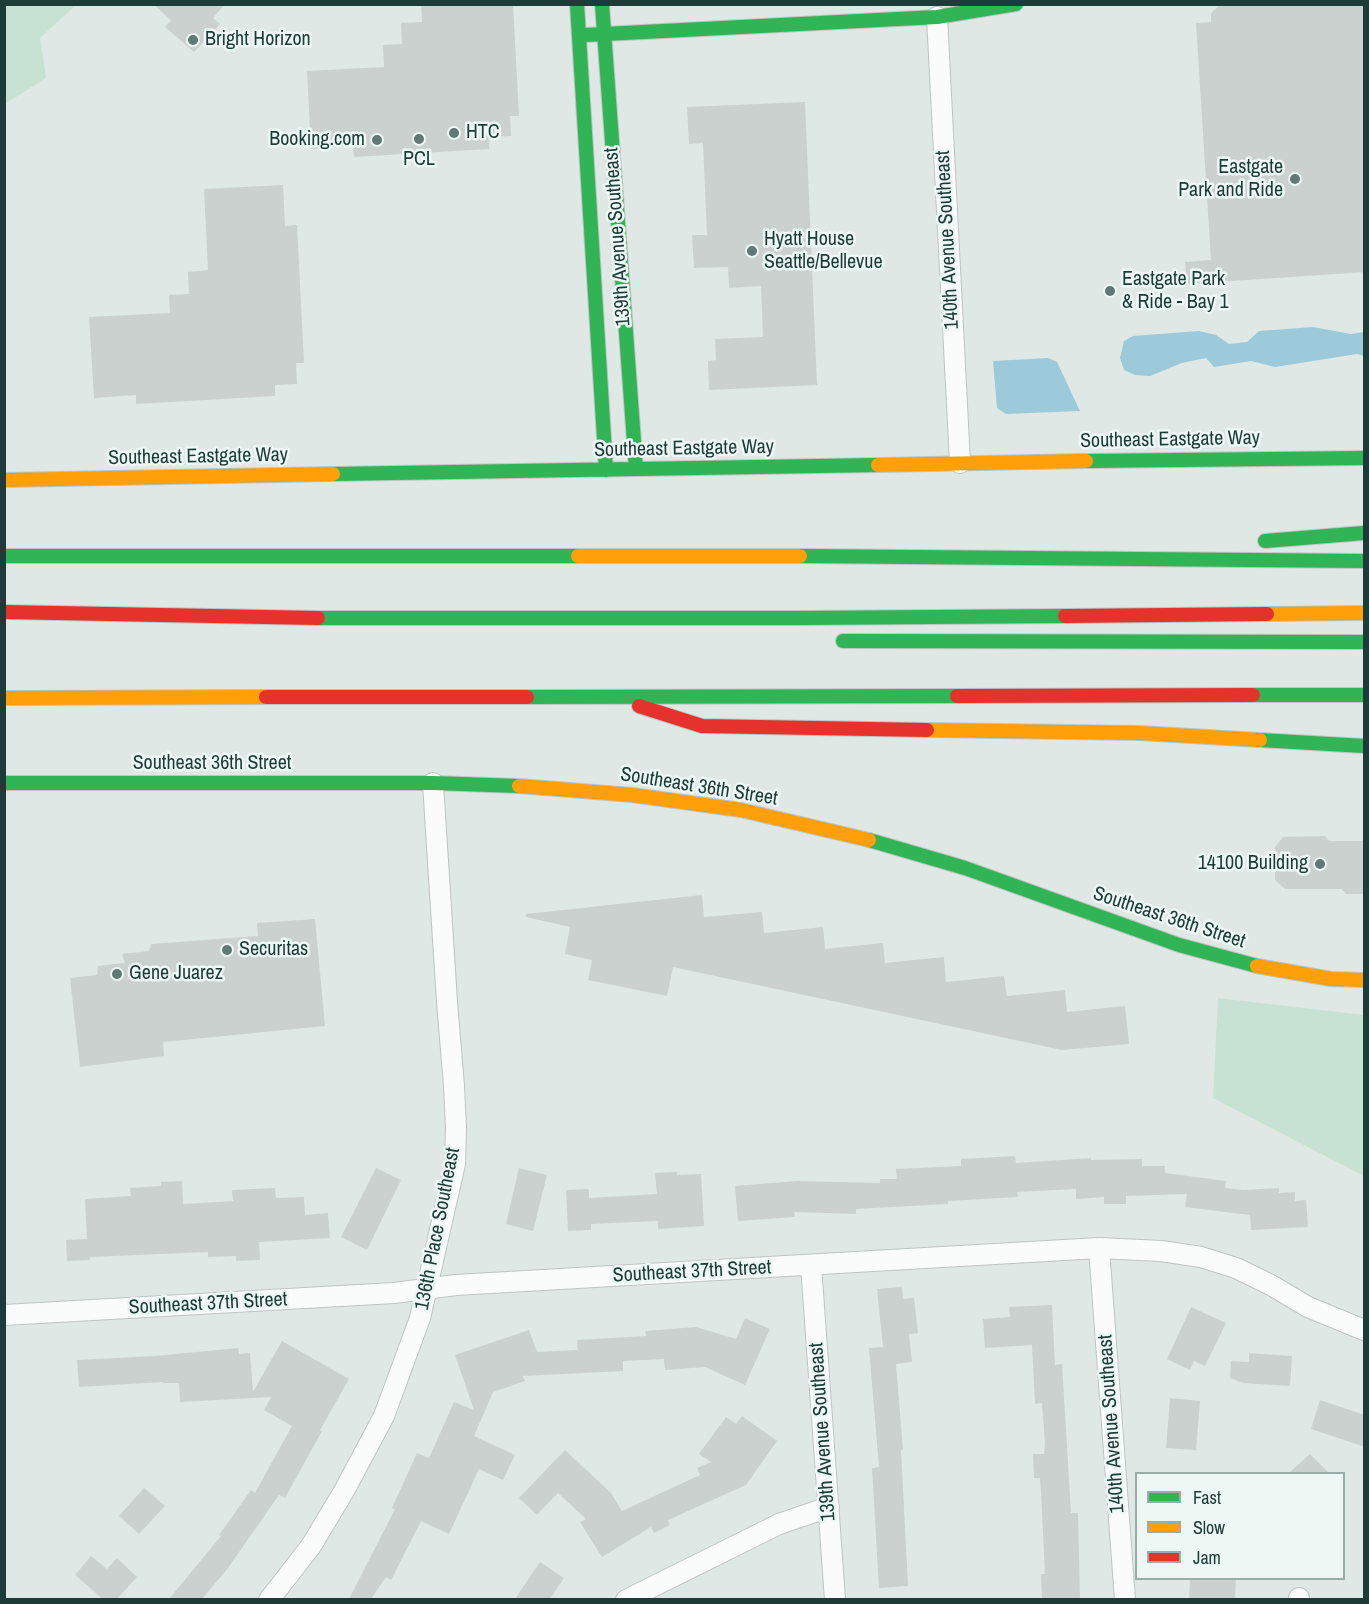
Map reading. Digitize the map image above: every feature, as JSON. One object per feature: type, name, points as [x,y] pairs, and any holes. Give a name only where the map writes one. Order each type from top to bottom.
[{"type":"main road","name":"139th Avenue Southeast","points":[[577,4],[606,470]]},
{"type":"main road","name":"139th Avenue Southeast","points":[[602,4],[636,470]]},
{"type":"main road","points":[[578,36],[936,17],[1016,4]]},
{"type":"main road","name":"Southeast Eastgate Way","points":[[4,480],[1365,458]]},
{"type":"main road","points":[[1257,541],[1365,533]]},
{"type":"main road","points":[[1054,557],[1197,546]]},
{"type":"main road","points":[[4,556],[523,555],[1365,561]]},
{"type":"main road","points":[[4,612],[276,618],[740,618],[1362,613]]},
{"type":"main road","points":[[827,641],[1363,642]]},
{"type":"main road","points":[[4,698],[1365,696]]},
{"type":"main road","points":[[609,697],[702,726],[1139,733],[1365,746]]},
{"type":"main road","name":"Southeast 36th Street","points":[[4,783],[434,783],[537,787],[632,795],[741,810],[862,838],[965,868],[1179,945],[1244,964],[1331,978],[1365,980]]},
{"type":"street","name":"140th Avenue Southeast","points":[[936,17],[960,463]]},
{"type":"street","name":"136th Place Southeast","points":[[269,1599],[311,1546],[344,1491],[384,1416],[420,1318],[454,1164],[456,1128],[434,783]]},
{"type":"street","name":"140th Avenue Southeast","points":[[1099,1248],[1125,1599]]},
{"type":"street","name":"Southeast 37th Street","points":[[4,1315],[394,1293],[456,1285],[1099,1248],[1161,1251],[1201,1257],[1236,1268],[1308,1307],[1365,1330]]},
{"type":"street","name":"139th Avenue Southeast","points":[[811,1265],[835,1599]]},
{"type":"street","points":[[627,1599],[779,1524],[829,1507]]},
{"type":"green space","points":[[5,4],[76,5],[40,38],[46,78],[5,104]]},
{"type":"green space","points":[[1218,998],[1364,1015],[1364,1176],[1213,1098]]},
{"type":"water","points":[[1313,327],[1351,334],[1364,332],[1364,356],[1357,354],[1275,367],[1251,361],[1214,367],[1206,358],[1182,363],[1150,376],[1135,375],[1124,370],[1120,358],[1124,341],[1133,336],[1199,331],[1216,335],[1229,344],[1247,342],[1259,331]]},
{"type":"water","points":[[1048,358],[1057,362],[1080,411],[1006,414],[997,408],[993,361]]},
{"type":"building","name":"Bright Horizon","points":[[153,4],[225,4],[213,18],[220,24],[194,52],[165,27],[171,20]]},
{"type":"building","points":[[421,4],[513,4],[519,116],[510,116],[511,136],[489,137],[489,149],[354,157],[353,146],[311,149],[307,71],[384,67],[383,45],[402,44],[401,23],[422,22]]},
{"type":"building","points":[[1221,4],[1365,4],[1365,272],[1187,284],[1185,262],[1211,260],[1196,23],[1211,22],[1211,13]]},
{"type":"building","name":"Hyatt House Seattle/Bellevue","points":[[805,102],[817,385],[709,390],[708,361],[716,360],[715,339],[763,337],[761,286],[729,288],[728,267],[694,268],[692,235],[707,235],[703,143],[689,144],[687,107]]},
{"type":"building","points":[[283,185],[285,226],[297,225],[304,363],[296,363],[297,384],[275,385],[275,396],[136,404],[136,395],[94,398],[89,317],[170,313],[169,295],[189,294],[188,272],[208,270],[204,189]]},
{"type":"building","name":"14100 Building","points":[[1325,836],[1329,841],[1365,841],[1365,894],[1346,894],[1342,889],[1285,889],[1275,880],[1275,847],[1283,837]]},
{"type":"building","points":[[702,895],[704,917],[762,912],[764,933],[823,927],[825,949],[883,943],[885,963],[944,957],[946,982],[1004,976],[1007,996],[1065,990],[1067,1012],[1125,1006],[1129,1044],[1062,1050],[673,967],[667,996],[588,980],[592,960],[565,954],[570,927],[526,917],[526,914]]},
{"type":"building","points":[[315,919],[325,1026],[163,1042],[164,1056],[80,1067],[70,978],[97,975],[98,966],[125,963],[122,954],[149,951],[151,944],[258,936],[257,923]]},
{"type":"building","points":[[1015,1156],[1016,1163],[1091,1158],[1091,1160],[1142,1159],[1142,1166],[1165,1166],[1165,1173],[1226,1181],[1225,1188],[1243,1190],[1279,1188],[1279,1193],[1295,1192],[1295,1201],[1306,1200],[1308,1227],[1251,1230],[1250,1215],[1185,1207],[1187,1194],[1126,1196],[1126,1204],[1104,1204],[1104,1197],[1076,1199],[1076,1189],[1017,1192],[1018,1197],[948,1201],[948,1204],[856,1209],[856,1214],[794,1212],[795,1217],[738,1221],[735,1186],[797,1181],[880,1183],[880,1179],[897,1179],[896,1169],[961,1166],[961,1159]]},
{"type":"building","points":[[376,1168],[401,1180],[367,1250],[341,1237]]},
{"type":"building","points":[[519,1168],[547,1175],[533,1231],[506,1224]]},
{"type":"building","points":[[677,1172],[677,1175],[701,1174],[704,1226],[658,1229],[658,1221],[591,1224],[591,1230],[568,1231],[566,1190],[589,1189],[589,1198],[657,1194],[655,1173]]},
{"type":"building","points":[[182,1181],[183,1204],[233,1201],[232,1190],[275,1188],[276,1198],[304,1197],[305,1215],[328,1213],[330,1238],[259,1242],[260,1260],[236,1261],[236,1256],[208,1257],[208,1252],[90,1257],[90,1260],[67,1261],[66,1240],[87,1239],[85,1199],[131,1196],[130,1188],[161,1186],[161,1182]]},
{"type":"building","points":[[902,1287],[903,1299],[914,1298],[918,1333],[909,1334],[912,1362],[896,1364],[903,1450],[901,1450],[908,1586],[879,1588],[872,1468],[879,1467],[869,1348],[883,1347],[877,1289]]},
{"type":"building","points":[[1052,1305],[1055,1365],[1062,1364],[1071,1513],[1078,1513],[1080,1599],[1042,1599],[1041,1574],[1045,1574],[1041,1492],[1040,1478],[1034,1478],[1033,1454],[1044,1454],[1045,1443],[1042,1403],[1035,1404],[1032,1345],[985,1348],[983,1319],[1010,1317],[1009,1307]]},
{"type":"building","points":[[1191,1307],[1226,1323],[1205,1366],[1194,1361],[1190,1370],[1167,1359]]},
{"type":"building","points":[[745,1318],[770,1329],[745,1385],[705,1367],[665,1370],[664,1359],[623,1361],[623,1371],[523,1376],[525,1381],[493,1392],[474,1436],[515,1455],[503,1480],[479,1469],[449,1534],[421,1521],[391,1580],[386,1577],[371,1599],[349,1599],[395,1509],[392,1508],[417,1453],[429,1458],[454,1402],[474,1410],[455,1355],[529,1330],[537,1352],[578,1350],[577,1340],[646,1336],[645,1331],[696,1327],[736,1339]]},
{"type":"building","points":[[282,1341],[349,1379],[285,1498],[279,1495],[228,1568],[202,1599],[169,1599],[221,1536],[219,1535],[251,1490],[255,1493],[292,1426],[264,1410],[271,1397],[180,1402],[179,1383],[79,1387],[77,1360],[155,1356],[238,1348],[239,1354],[250,1353],[253,1392]]},
{"type":"building","points":[[1249,1353],[1292,1356],[1290,1386],[1243,1383],[1230,1378],[1231,1361],[1249,1362]]},
{"type":"building","points":[[1170,1398],[1200,1401],[1196,1450],[1166,1448]]},
{"type":"building","points":[[1320,1400],[1365,1415],[1365,1447],[1311,1429]]},
{"type":"building","points":[[742,1416],[777,1441],[746,1485],[668,1520],[670,1525],[654,1533],[651,1527],[602,1557],[580,1522],[586,1519],[558,1493],[537,1515],[519,1498],[565,1450],[611,1493],[622,1511],[700,1475],[697,1468],[711,1462],[699,1454],[726,1417],[736,1424]]},
{"type":"building","points":[[1310,1454],[1328,1472],[1290,1472]]},
{"type":"building","points":[[144,1488],[165,1506],[139,1534],[119,1516]]},
{"type":"building","points":[[91,1556],[107,1569],[117,1558],[137,1577],[117,1599],[103,1599],[75,1575]]},
{"type":"building","points":[[540,1562],[564,1578],[550,1599],[515,1599]]},
{"type":"building","points":[[1190,1580],[1236,1580],[1235,1599],[1189,1599]]},
{"type":"traffic: fast","points":[[577,4],[606,470]]},
{"type":"traffic: fast","points":[[602,4],[636,469]]},
{"type":"traffic: fast","points":[[585,35],[937,17],[1016,4]]},
{"type":"traffic: fast","points":[[1086,461],[1364,458]]},
{"type":"traffic: fast","points":[[333,474],[878,465]]},
{"type":"traffic: fast","points":[[1265,541],[1364,533]]},
{"type":"traffic: fast","points":[[4,556],[578,556]]},
{"type":"traffic: fast","points":[[800,556],[1364,561]]},
{"type":"traffic: fast","points":[[318,618],[1065,616]]},
{"type":"traffic: fast","points":[[843,641],[1364,642]]},
{"type":"traffic: fast","points":[[1253,695],[1364,695]]},
{"type":"traffic: fast","points":[[527,697],[957,696]]},
{"type":"traffic: fast","points":[[1260,740],[1364,746]]},
{"type":"traffic: fast","points":[[4,783],[433,783],[519,786]]},
{"type":"traffic: fast","points":[[869,840],[965,868],[1179,945],[1257,966]]},
{"type":"traffic: slow","points":[[878,465],[1086,461]]},
{"type":"traffic: slow","points":[[4,480],[333,474]]},
{"type":"traffic: slow","points":[[578,556],[800,556]]},
{"type":"traffic: slow","points":[[1267,614],[1364,613]]},
{"type":"traffic: slow","points":[[4,698],[266,697]]},
{"type":"traffic: slow","points":[[927,730],[1139,733],[1260,740]]},
{"type":"traffic: slow","points":[[519,786],[632,795],[741,810],[869,840]]},
{"type":"traffic: slow","points":[[1257,966],[1331,979],[1364,980]]},
{"type":"traffic: jam","points":[[4,612],[318,618]]},
{"type":"traffic: jam","points":[[1065,616],[1267,614]]},
{"type":"traffic: jam","points":[[957,696],[1253,695]]},
{"type":"traffic: jam","points":[[266,697],[527,697]]},
{"type":"traffic: jam","points":[[639,706],[702,726],[927,730]]},
{"type":"place","name":"Bright Horizon","points":[[193,40]]},
{"type":"place","name":"HTC","points":[[454,133]]},
{"type":"place","name":"PCL","points":[[419,139]]},
{"type":"place","name":"Booking.com","points":[[377,140]]},
{"type":"place","name":"Eastgate Park and Ride","points":[[1295,179]]},
{"type":"place","name":"Hyatt House Seattle/Bellevue","points":[[752,251]]},
{"type":"place","name":"Eastgate Park & Ride - Bay 1","points":[[1110,291]]},
{"type":"place","name":"14100 Building","points":[[1320,864]]},
{"type":"place","name":"Securitas","points":[[227,950]]},
{"type":"place","name":"Gene Juarez","points":[[117,974]]}]
